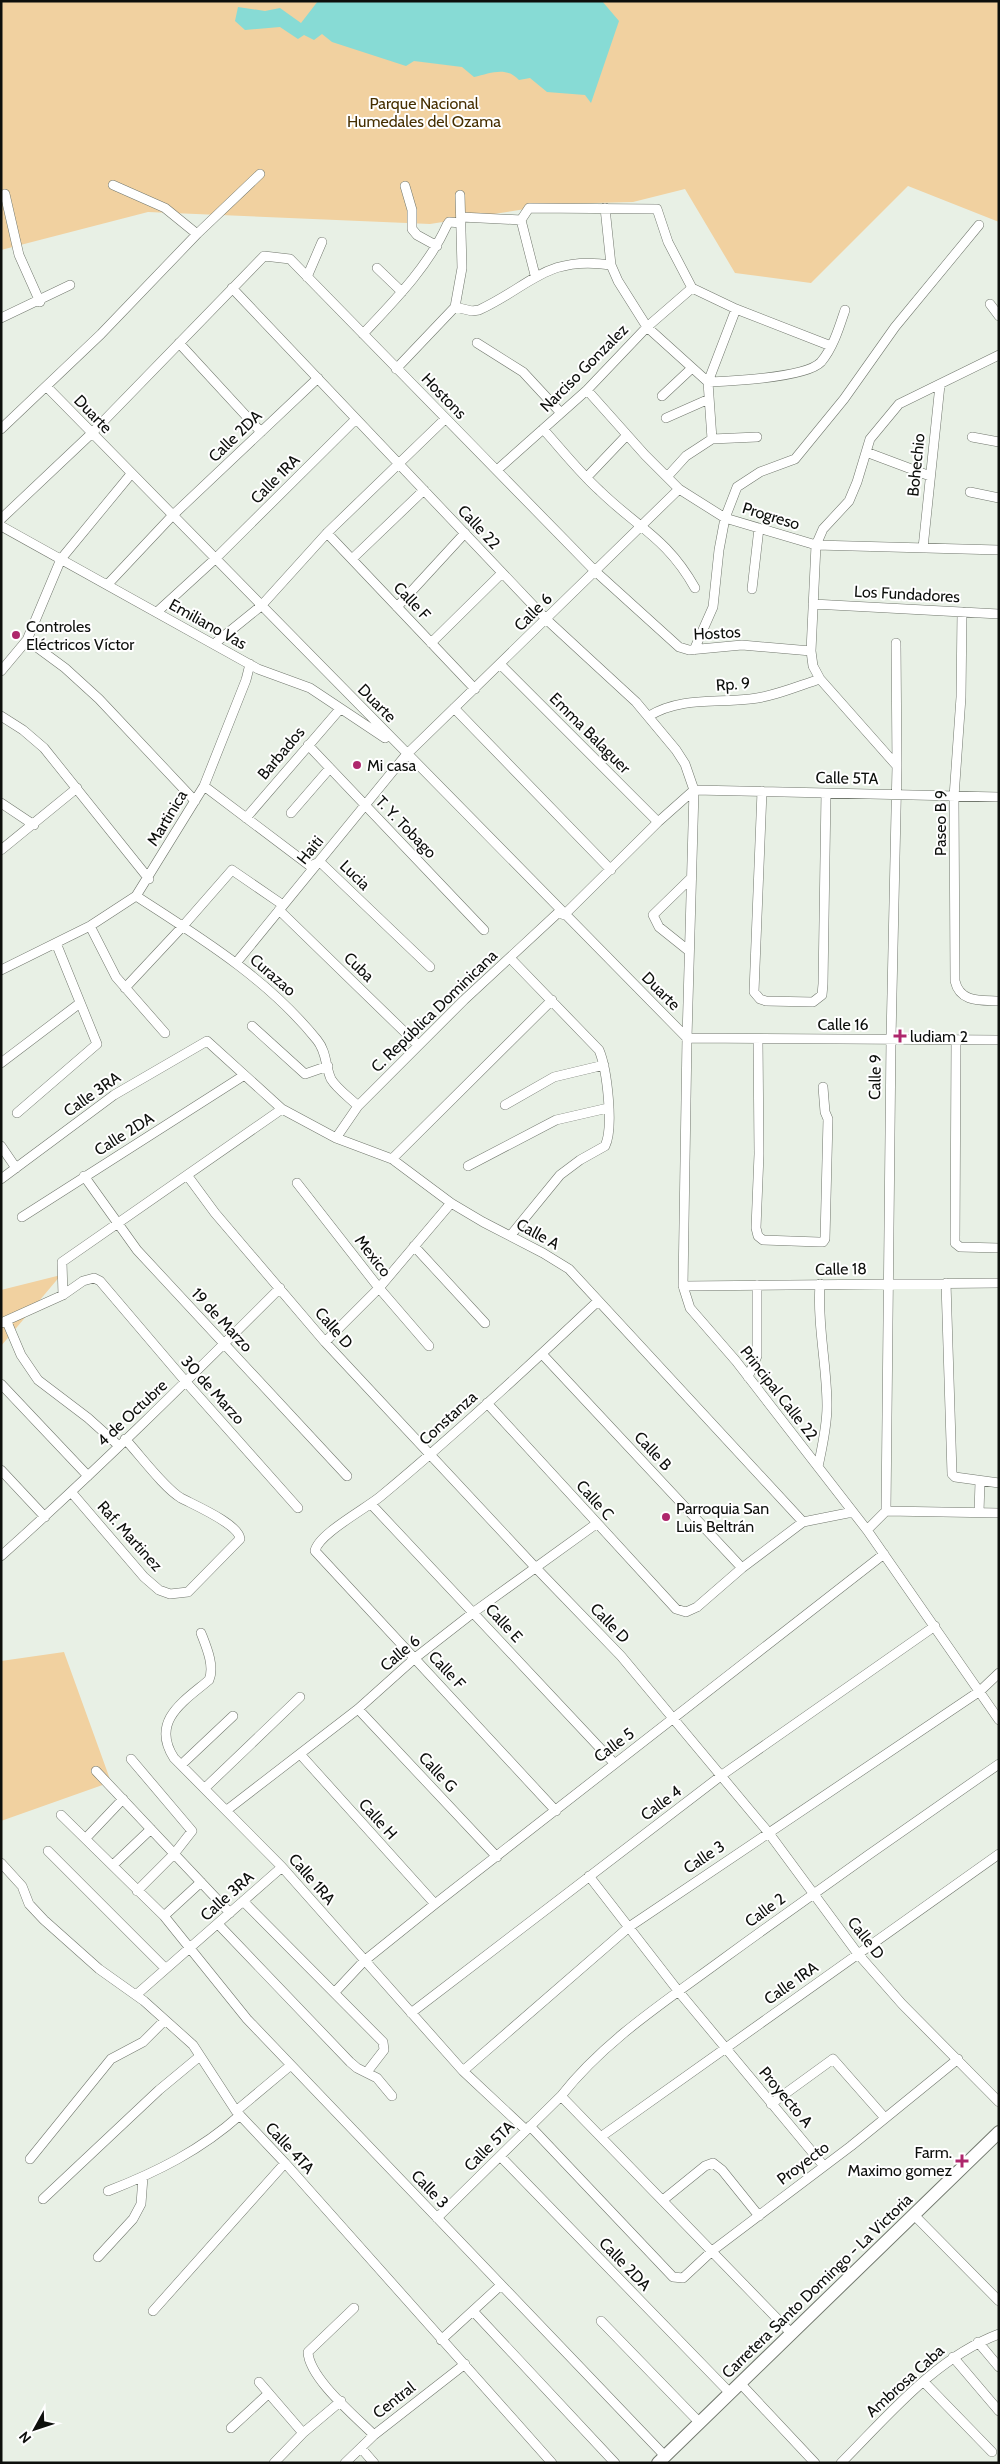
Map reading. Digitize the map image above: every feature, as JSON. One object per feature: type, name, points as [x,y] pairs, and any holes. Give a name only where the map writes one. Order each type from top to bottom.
[{"type":"main road","name":"Carretera Santo Domingo - La Victoria","points":[[661,2459],[999,2132]]},
{"type":"street","points":[[1,429],[102,334],[197,234],[260,174]]},
{"type":"street","points":[[113,185],[165,208],[197,234]]},
{"type":"street","points":[[405,186],[412,210],[412,229],[417,235],[437,246]]},
{"type":"street","points":[[6,194],[19,256],[40,302]]},
{"type":"street","points":[[396,369],[455,307],[462,268],[460,195]]},
{"type":"street","points":[[535,275],[521,220],[529,208],[657,209],[668,242],[692,288],[736,310],[831,346]]},
{"type":"street","points":[[605,208],[611,265],[618,281],[647,327],[708,382],[801,373],[820,364],[831,346],[845,310]]},
{"type":"street","points":[[363,334],[402,292],[437,246],[449,222],[461,220],[521,220]]},
{"type":"street","points":[[694,650],[713,607],[719,550],[725,518],[740,484],[760,472],[795,459],[844,399],[896,327],[979,225]]},
{"type":"street","points":[[307,277],[322,242]]},
{"type":"street","name":"Hostons","points":[[232,288],[264,256],[290,259],[595,571]]},
{"type":"street","points":[[455,307],[472,311],[479,310],[535,275],[576,262],[611,265]]},
{"type":"street","points":[[377,268],[402,292]]},
{"type":"street","points":[[1,318],[40,302],[70,285]]},
{"type":"street","points":[[1,519],[91,434],[232,288]]},
{"type":"street","name":"Calle 22","points":[[232,288],[547,620],[649,716],[663,732],[685,764],[694,790]]},
{"type":"street","name":"Narciso Gonzalez","points":[[497,470],[587,390],[647,327],[692,288]]},
{"type":"street","points":[[990,304],[999,316]]},
{"type":"street","points":[[712,439],[708,382],[736,310]]},
{"type":"street","points":[[179,343],[261,432]]},
{"type":"street","points":[[477,343],[524,372],[561,413]]},
{"type":"street","points":[[897,766],[820,679],[813,666],[811,651],[816,545],[823,529],[849,501],[857,482],[870,438],[899,404],[999,355]]},
{"type":"street","points":[[662,396],[692,368]]},
{"type":"street","name":"Calle 2DA","points":[[108,584],[172,516],[318,378]]},
{"type":"street","name":"Bohechio","points":[[923,548],[940,385]]},
{"type":"street","name":"Duarte","points":[[47,387],[406,755],[687,1038]]},
{"type":"street","name":"Progreso","points":[[587,390],[679,489],[725,518],[816,545],[999,550]]},
{"type":"street","points":[[666,418],[709,399]]},
{"type":"street","name":"Calle 1RA","points":[[157,612],[215,560],[356,419]]},
{"type":"street","points":[[214,644],[260,606],[327,533],[445,419]]},
{"type":"street","points":[[543,429],[600,491],[675,555],[696,588]]},
{"type":"street","points":[[587,477],[627,435]]},
{"type":"street","points":[[667,477],[686,456],[712,439],[757,437]]},
{"type":"street","points":[[972,437],[999,442]]},
{"type":"street","points":[[866,452],[930,476]]},
{"type":"street","points":[[1,671],[27,640],[61,559],[131,474]]},
{"type":"street","name":"Calle 6","points":[[406,755],[501,665],[679,489]]},
{"type":"street","points":[[352,559],[424,490]]},
{"type":"street","points":[[970,492],[999,498]]},
{"type":"street","name":"Emiliano Vas","points":[[1,526],[250,664],[310,688],[400,747]]},
{"type":"street","points":[[752,589],[759,528]]},
{"type":"street","name":"Calle F","points":[[327,533],[475,689]]},
{"type":"street","points":[[397,607],[465,533]]},
{"type":"street","name":"Hostos","points":[[595,571],[679,646],[694,650],[742,646],[811,651]]},
{"type":"street","points":[[431,643],[502,573]]},
{"type":"street","name":"Los Fundadores","points":[[814,604],[999,614]]},
{"type":"street","name":"Paseo B 9","points":[[962,612],[961,697],[954,797],[956,988],[965,997],[971,999],[999,1001]]},
{"type":"street","points":[[27,640],[65,668],[99,699],[195,801]]},
{"type":"street","name":"Calle 9","points":[[886,1511],[894,794],[897,766],[896,643]]},
{"type":"street","name":"Martinica","points":[[1,970],[90,926],[136,896],[149,878],[204,786],[246,680],[250,664]]},
{"type":"street","name":"Emma Balaguer","points":[[501,665],[658,822]]},
{"type":"street","name":"Rp. 9","points":[[649,716],[672,705],[687,702],[750,699],[820,679]]},
{"type":"street","name":"Barbados","points":[[246,818],[340,708]]},
{"type":"street","points":[[454,708],[611,870]]},
{"type":"street","points":[[1,716],[24,730],[44,748],[149,878]]},
{"type":"street","name":"T. Y. Tobago","points":[[308,744],[364,806],[484,930]]},
{"type":"street","name":"Haiti","points":[[236,963],[406,755]]},
{"type":"street","points":[[291,813],[330,768]]},
{"type":"street","name":"Lucia","points":[[204,786],[310,866],[320,862],[430,968]]},
{"type":"street","points":[[1,850],[77,788]]},
{"type":"street","name":"Calle 5TA","points":[[694,790],[999,797]]},
{"type":"street","name":"C. República Dominicana","points":[[336,1138],[358,1106],[418,1045],[510,958],[611,870],[658,822],[694,790]]},
{"type":"street","name":"Principal Calle 22","points":[[694,790],[683,1286],[690,1308],[748,1377],[867,1530],[999,1720]]},
{"type":"street","points":[[762,791],[754,992],[760,1000],[766,1001],[813,1002],[822,995],[826,793]]},
{"type":"street","points":[[1,803],[34,825]]},
{"type":"street","name":"Cuba","points":[[183,926],[232,870],[281,907],[418,1045]]},
{"type":"street","points":[[689,952],[659,927],[653,915],[691,878]]},
{"type":"street","name":"Curazao","points":[[136,896],[236,963],[272,992],[318,1041],[326,1056],[333,1080],[358,1106]]},
{"type":"street","points":[[90,926],[111,970],[165,1033]]},
{"type":"street","points":[[125,988],[183,926]]},
{"type":"street","points":[[18,1113],[97,1044],[56,943]]},
{"type":"street","points":[[510,958],[594,1043],[604,1065],[608,1108],[608,1136],[605,1146],[570,1166],[560,1175],[511,1235]]},
{"type":"street","points":[[392,1159],[552,1000]]},
{"type":"street","points":[[1,1064],[80,1003]]},
{"type":"street","points":[[252,1026],[305,1074],[328,1066]]},
{"type":"street","name":"Calle 16","points":[[687,1038],[999,1040]]},
{"type":"street","points":[[758,1039],[759,1154],[756,1228],[758,1236],[763,1240],[822,1242],[825,1239],[828,1119],[825,1112],[823,1087]]},
{"type":"street","points":[[956,1040],[955,1243],[960,1247],[999,1248]]},
{"type":"street","name":"Calle A","points":[[205,1042],[208,1042],[243,1076],[282,1109],[336,1138],[392,1159],[451,1202],[483,1222],[511,1235],[569,1269],[803,1522]]},
{"type":"street","name":"Calle 3RA","points":[[1,1180],[114,1094],[205,1042]]},
{"type":"street","points":[[505,1105],[554,1077],[604,1065]]},
{"type":"street","name":"Calle 2DA","points":[[22,1217],[243,1076]]},
{"type":"street","points":[[468,1166],[556,1120],[608,1108]]},
{"type":"street","points":[[122,1442],[38,1380],[4,1322],[63,1295],[62,1262],[282,1109]]},
{"type":"street","points":[[1,1146],[16,1168]]},
{"type":"street","name":"Calle D","points":[[187,1175],[215,1213],[325,1342],[534,1567],[621,1656],[768,1832],[858,1954],[902,2004],[999,2102]]},
{"type":"street","name":"19 de Marzo","points":[[84,1176],[137,1250],[347,1476]]},
{"type":"street","name":"Mexico","points":[[297,1183],[379,1288],[429,1346]]},
{"type":"street","points":[[325,1342],[379,1288],[451,1202]]},
{"type":"street","points":[[414,1246],[485,1323]]},
{"type":"street","name":"30 de Marzo","points":[[63,1295],[84,1281],[94,1278],[107,1290],[298,1508]]},
{"type":"street","points":[[946,1283],[952,1474],[955,1477],[980,1482],[999,1483]]},
{"type":"street","name":"Calle 18","points":[[683,1286],[999,1283]]},
{"type":"street","points":[[818,1467],[827,1407],[822,1328],[818,1311],[820,1284]]},
{"type":"street","points":[[748,1377],[757,1356],[757,1285]]},
{"type":"street","name":"4 de Octubre","points":[[1,1556],[72,1493],[280,1288]]},
{"type":"street","name":"Constanza","points":[[316,1551],[323,1538],[371,1504],[430,1455],[598,1301]]},
{"type":"street","name":"Calle B","points":[[542,1354],[742,1568]]},
{"type":"street","points":[[1,1384],[88,1476]]},
{"type":"street","name":"Calle C","points":[[487,1403],[676,1609],[686,1612],[697,1607],[742,1568]]},
{"type":"street","name":"Raf. Martinez","points":[[72,1493],[144,1577],[159,1590],[170,1594],[188,1592],[240,1539],[238,1533],[212,1514],[176,1494],[122,1442]]},
{"type":"street","points":[[1,1470],[45,1517]]},
{"type":"street","points":[[979,1512],[980,1482]]},
{"type":"street","name":"Calle E","points":[[371,1504],[614,1763]]},
{"type":"street","points":[[867,1530],[886,1511],[999,1513]]},
{"type":"street","points":[[742,1568],[803,1522],[853,1512]]},
{"type":"street","name":"Calle 6","points":[[227,1810],[358,1709],[415,1658],[474,1612],[596,1524]]},
{"type":"street","name":"Calle F","points":[[316,1551],[556,1810]]},
{"type":"street","name":"Calle 5","points":[[335,1992],[364,1961],[435,1904],[614,1763],[675,1719],[884,1554]]},
{"type":"street","name":"Calle 4","points":[[411,2013],[722,1775],[935,1626]]},
{"type":"street","name":"Calle 1RA","points":[[201,1633],[208,1649],[212,1674],[209,1680],[170,1714],[166,1726],[166,1739],[169,1749],[182,1765],[282,1867],[463,2071],[528,2128],[673,2277],[682,2278],[712,2250]]},
{"type":"street","name":"Calle 3","points":[[463,2071],[629,1926],[980,1691],[999,1673]]},
{"type":"street","points":[[205,1788],[300,1697]]},
{"type":"street","name":"Calle G","points":[[358,1709],[497,1857]]},
{"type":"street","points":[[182,1765],[233,1716]]},
{"type":"street","name":"Calle H","points":[[300,1754],[435,1904]]},
{"type":"street","points":[[131,1760],[192,1829],[174,1854],[137,1891]]},
{"type":"street","name":"Calle 2","points":[[561,2096],[578,2074],[626,2031],[814,1893],[999,1764]]},
{"type":"street","points":[[96,1770],[230,1913]]},
{"type":"street","points":[[86,1838],[123,1799]]},
{"type":"street","name":"Calle 3","points":[[61,1815],[164,1916],[192,1948],[234,2004],[501,2285],[661,2459]]},
{"type":"street","points":[[113,1865],[151,1829]]},
{"type":"street","points":[[48,1852],[165,1968]]},
{"type":"street","name":"Calle 1RA","points":[[602,2136],[999,1854]]},
{"type":"street","name":"Calle 4TA","points":[[1,1863],[22,1886],[29,1904],[44,1920],[99,1969],[136,1995],[193,2045],[238,2113],[285,2163],[552,2463]]},
{"type":"street","name":"Calle 3RA","points":[[136,1995],[165,1968],[192,1948],[282,1867]]},
{"type":"street","name":"Proyecto A","points":[[589,1876],[679,1992],[824,2165]]},
{"type":"street","points":[[164,1916],[201,1882]]},
{"type":"street","points":[[243,1901],[335,1992],[385,2045],[384,2050],[367,2072]]},
{"type":"street","points":[[218,1924],[350,2062],[357,2068],[377,2078],[392,2096]]},
{"type":"street","points":[[30,2158],[111,2059],[143,2042],[165,2020]]},
{"type":"street","points":[[43,2199],[159,2090],[200,2056]]},
{"type":"street","points":[[771,2104],[830,2059],[833,2059],[885,2118]]},
{"type":"street","name":"Proyecto","points":[[712,2250],[759,2216],[958,2059]]},
{"type":"street","points":[[108,2191],[143,2177],[216,2136],[238,2113],[291,2065]]},
{"type":"street","points":[[561,2096],[602,2136],[791,2333]]},
{"type":"street","name":"Calle 5TA","points":[[437,2218],[561,2096]]},
{"type":"street","name":"Calle 2DA","points":[[500,2156],[730,2393]]},
{"type":"street","points":[[153,2311],[285,2163]]},
{"type":"street","points":[[663,2200],[705,2166],[713,2163],[722,2170],[759,2216]]},
{"type":"street","points":[[98,2257],[133,2219],[141,2204],[143,2177]]},
{"type":"street","points":[[914,2216],[999,2301]]},
{"type":"street","points":[[442,2340],[501,2285]]},
{"type":"street","points":[[354,2308],[308,2352],[308,2361],[319,2377],[374,2435]]},
{"type":"street","points":[[473,2310],[615,2463]]},
{"type":"street","points":[[601,2321],[699,2422]]},
{"type":"street","name":"Ambrosa Caba","points":[[841,2463],[924,2382],[953,2357],[978,2342],[999,2334]]},
{"type":"street","points":[[978,2342],[999,2367]]},
{"type":"street","points":[[953,2357],[999,2411]]},
{"type":"street","name":"Central","points":[[345,2463],[374,2435],[465,2364]]},
{"type":"street","points":[[259,2382],[304,2433]]},
{"type":"street","points":[[924,2382],[992,2452]]},
{"type":"street","points":[[740,2383],[815,2463]]},
{"type":"street","points":[[231,2428],[268,2394]]},
{"type":"street","points":[[274,2463],[304,2433],[341,2401]]},
{"type":"street","points":[[361,2448],[374,2463]]},
{"type":"green space","name":"Parque Nacional Humedales del Ozama","points":[[1,1],[999,1],[999,222],[908,186],[811,283],[735,273],[685,189],[633,202],[557,204],[430,224],[148,212],[1,250]]},
{"type":"green space","points":[[61,1275],[1,1346],[1,1290]]},
{"type":"green space","points":[[64,1652],[111,1782],[1,1821],[1,1661]]},
{"type":"water","points":[[318,1],[602,1],[619,21],[591,103],[585,95],[547,92],[530,78],[519,80],[509,73],[492,72],[474,77],[462,67],[414,61],[406,66],[332,42],[322,34],[314,40],[304,35],[298,39],[280,27],[245,30],[235,21],[238,7],[265,11],[280,8],[301,23]]},
{"type":"place","name":"Controles Eléctricos Víctor","points":[[16,635]]},
{"type":"place","name":"Mi casa","points":[[357,765]]},
{"type":"place","name":"ludiam 2","points":[[900,1036]]},
{"type":"place","name":"Parroquia San Luis Beltrán","points":[[666,1517]]},
{"type":"place","name":"Farm. Maximo gomez","points":[[962,2161]]}]
